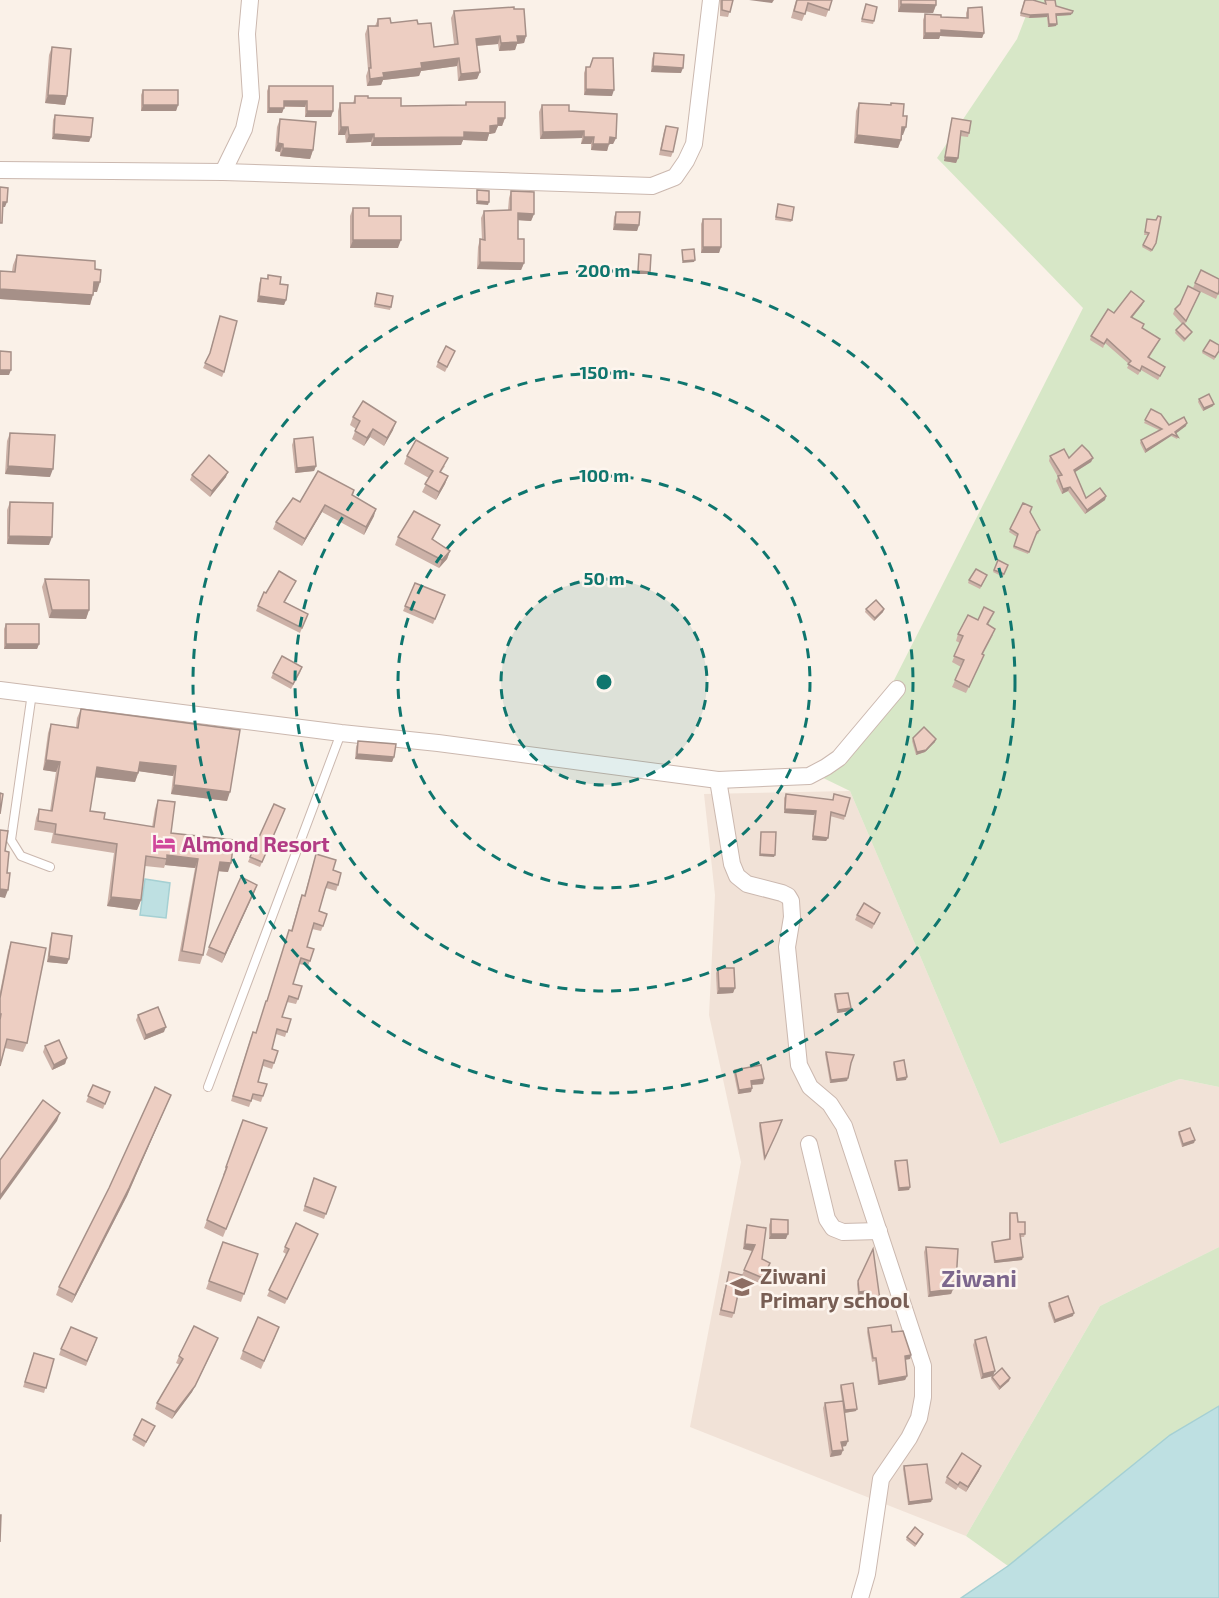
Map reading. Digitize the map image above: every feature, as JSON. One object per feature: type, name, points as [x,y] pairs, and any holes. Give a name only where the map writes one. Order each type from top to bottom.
[{"type":"street","points":[[223,172],[244,129],[250,97],[247,34],[250,0]]},
{"type":"street","points":[[0,170],[223,172],[652,186],[675,177],[694,144],[711,0]]},
{"type":"street","points":[[0,690],[341,733],[438,742],[718,780],[809,776],[839,758],[897,689]]},
{"type":"street","points":[[718,780],[732,864],[737,876],[747,884],[782,893],[791,901],[792,917],[787,947],[799,1065],[810,1087],[830,1104],[844,1126],[923,1366],[923,1397],[919,1418],[909,1438],[881,1479],[867,1574],[860,1598]]},
{"type":"street","points":[[809,1144],[827,1219],[832,1228],[843,1232],[879,1231]]},
{"type":"lane","points":[[32,693],[11,840],[21,856],[50,867]]},
{"type":"lane","points":[[208,1087],[341,733]]},
{"type":"shaded area","points":[[850,791],[1000,1144],[1180,1079],[1219,1087],[1219,1247],[1100,1306],[966,1536],[690,1427],[741,1162],[709,1015],[715,895],[704,794]]},
{"type":"green space","points":[[1032,0],[1219,0],[1219,1087],[1180,1079],[1000,1144],[850,791],[817,775],[887,694],[1083,308],[937,158],[1017,39]]},
{"type":"green space","points":[[1219,1247],[1219,1406],[1170,1435],[1008,1566],[966,1536],[1100,1306]]},
{"type":"water","points":[[145,879],[170,883],[166,918],[140,915]]},
{"type":"water","points":[[1219,1406],[1219,1598],[961,1598],[1008,1566],[1170,1435]]},
{"type":"building","points":[[722,0],[733,0],[730,12],[722,10]]},
{"type":"building","points":[[797,0],[832,0],[829,10],[808,3],[805,14],[794,11]]},
{"type":"building","points":[[901,0],[936,0],[936,5],[901,4]]},
{"type":"building","points":[[1025,0],[1046,4],[1045,0],[1055,0],[1056,6],[1073,11],[1056,14],[1057,24],[1049,24],[1048,14],[1021,13]]},
{"type":"building","points":[[866,4],[877,7],[874,21],[862,19]]},
{"type":"building","points":[[514,7],[514,9],[524,9],[526,36],[517,36],[518,42],[501,43],[500,36],[476,39],[480,72],[461,74],[459,58],[421,63],[422,68],[383,73],[384,77],[370,79],[368,26],[378,26],[378,19],[390,18],[391,23],[417,20],[418,24],[431,23],[434,47],[458,44],[454,11]]},
{"type":"building","points":[[982,7],[984,33],[941,30],[941,33],[925,33],[925,14],[968,18],[968,8]]},
{"type":"building","points":[[52,47],[71,49],[67,96],[48,95]]},
{"type":"building","points":[[654,53],[684,55],[683,68],[653,66]]},
{"type":"building","points":[[593,58],[613,58],[614,90],[586,89],[586,67],[590,67]]},
{"type":"building","points":[[269,86],[333,86],[333,111],[307,111],[307,101],[284,101],[284,108],[269,108]]},
{"type":"building","points":[[143,90],[178,90],[178,105],[143,105]]},
{"type":"building","points":[[355,96],[401,98],[401,106],[505,102],[505,118],[498,118],[498,125],[490,126],[490,133],[464,132],[464,137],[374,138],[374,134],[349,135],[348,127],[341,127],[340,103],[355,103]]},
{"type":"building","points":[[859,103],[904,104],[903,116],[907,116],[906,127],[902,127],[901,140],[857,135]]},
{"type":"building","points":[[542,105],[569,105],[569,111],[617,114],[616,138],[610,137],[609,144],[593,144],[594,137],[584,137],[584,131],[543,132]]},
{"type":"building","points":[[55,115],[93,118],[91,137],[54,134]]},
{"type":"building","points":[[952,118],[971,121],[969,133],[961,131],[958,158],[945,157]]},
{"type":"building","points":[[280,119],[316,122],[313,150],[283,148],[283,144],[278,143]]},
{"type":"building","points":[[666,126],[678,128],[673,152],[661,150]]},
{"type":"building","points":[[0,187],[8,188],[7,202],[3,202],[2,223],[0,223]]},
{"type":"building","points":[[477,190],[489,191],[489,202],[477,201]]},
{"type":"building","points":[[511,191],[534,192],[534,214],[518,213],[518,239],[524,239],[524,263],[480,262],[480,239],[485,240],[484,211],[511,210]]},
{"type":"building","points":[[778,204],[794,207],[792,220],[776,217]]},
{"type":"building","points":[[353,208],[369,208],[369,216],[401,216],[401,240],[353,240]]},
{"type":"building","points":[[616,212],[640,212],[639,225],[615,224]]},
{"type":"building","points":[[1158,216],[1161,217],[1156,243],[1152,250],[1143,245],[1149,233],[1145,232],[1147,219],[1156,220]]},
{"type":"building","points":[[703,219],[721,219],[721,247],[703,247]]},
{"type":"building","points":[[694,249],[695,260],[683,261],[682,250]]},
{"type":"building","points":[[639,254],[651,255],[650,272],[638,271]]},
{"type":"building","points":[[17,255],[95,261],[95,269],[101,270],[100,282],[94,282],[93,295],[0,289],[0,271],[15,272]]},
{"type":"building","points":[[1201,270],[1219,279],[1218,294],[1195,283]]},
{"type":"building","points":[[268,275],[281,277],[280,284],[288,285],[286,300],[259,296],[261,278],[268,279]]},
{"type":"building","points":[[1188,286],[1200,292],[1186,321],[1175,309],[1180,304]]},
{"type":"building","points":[[1131,291],[1144,301],[1131,317],[1144,324],[1142,328],[1160,339],[1148,357],[1165,367],[1160,376],[1142,366],[1140,371],[1128,364],[1131,361],[1107,339],[1104,344],[1091,336],[1108,309],[1114,313]]},
{"type":"building","points":[[377,293],[393,296],[391,307],[375,304]]},
{"type":"building","points":[[220,316],[237,321],[224,372],[205,363]]},
{"type":"building","points":[[1183,323],[1192,332],[1185,339],[1176,330]]},
{"type":"building","points":[[1210,340],[1219,345],[1219,351],[1215,357],[1203,351]]},
{"type":"building","points":[[446,346],[455,351],[447,367],[438,362]]},
{"type":"building","points":[[0,351],[11,352],[11,370],[0,370]]},
{"type":"building","points":[[1209,394],[1214,404],[1204,408],[1199,399]]},
{"type":"building","points":[[363,401],[396,422],[387,438],[373,429],[367,438],[355,431],[360,421],[353,417]]},
{"type":"building","points":[[1151,409],[1161,414],[1169,425],[1184,417],[1187,423],[1175,432],[1178,437],[1172,434],[1146,450],[1141,440],[1162,429],[1145,420]]},
{"type":"building","points":[[10,433],[55,435],[53,469],[8,466]]},
{"type":"building","points":[[313,437],[316,466],[297,468],[294,439]]},
{"type":"building","points":[[416,440],[448,458],[440,472],[448,476],[439,492],[425,484],[433,471],[407,456]]},
{"type":"building","points":[[1082,445],[1093,458],[1074,470],[1086,498],[1100,488],[1106,496],[1087,510],[1070,487],[1063,489],[1058,476],[1062,475],[1050,456],[1064,449],[1069,458]]},
{"type":"building","points":[[209,455],[228,472],[212,491],[192,475]]},
{"type":"building","points":[[318,471],[354,490],[352,495],[376,509],[366,527],[325,505],[305,539],[276,522],[293,498],[300,502]]},
{"type":"building","points":[[10,502],[53,503],[52,537],[9,536]]},
{"type":"building","points":[[1023,503],[1032,507],[1030,512],[1040,530],[1029,552],[1014,546],[1018,534],[1010,529]]},
{"type":"building","points":[[414,511],[440,525],[432,539],[450,551],[442,560],[398,537]]},
{"type":"building","points":[[998,560],[1008,565],[1004,574],[994,570]]},
{"type":"building","points":[[976,569],[987,575],[981,586],[969,580]]},
{"type":"building","points":[[279,571],[296,581],[284,602],[308,614],[302,628],[258,606],[264,592],[266,593]]},
{"type":"building","points":[[45,579],[89,580],[89,610],[52,610]]},
{"type":"building","points":[[415,583],[445,595],[435,619],[405,606]]},
{"type":"building","points":[[876,600],[884,609],[875,618],[866,609]]},
{"type":"building","points":[[984,607],[994,612],[987,624],[995,629],[969,687],[955,680],[964,660],[954,656],[963,636],[958,634],[968,615],[978,620]]},
{"type":"building","points":[[6,624],[39,624],[39,644],[6,644]]},
{"type":"building","points":[[282,656],[302,667],[293,684],[273,673]]},
{"type":"building","points":[[81,709],[240,730],[230,792],[174,785],[176,766],[140,762],[138,773],[97,767],[90,811],[105,813],[104,819],[154,827],[158,800],[175,802],[171,833],[234,840],[231,863],[220,862],[203,955],[182,951],[198,859],[167,855],[167,859],[146,856],[141,900],[111,897],[117,844],[55,834],[56,824],[38,821],[39,809],[52,811],[60,762],[46,760],[51,724],[78,728]]},
{"type":"building","points":[[924,727],[936,739],[926,750],[917,752],[913,738]]},
{"type":"building","points":[[358,741],[396,744],[394,757],[357,754]]},
{"type":"building","points":[[0,793],[3,794],[0,814]]},
{"type":"building","points":[[786,794],[833,800],[834,794],[850,798],[845,816],[831,812],[828,838],[813,836],[816,811],[785,809]]},
{"type":"building","points":[[274,804],[285,809],[262,862],[250,857]]},
{"type":"building","points":[[0,830],[8,831],[5,851],[9,852],[8,890],[0,889]]},
{"type":"building","points":[[761,832],[776,832],[775,855],[760,854]]},
{"type":"building","points":[[316,854],[336,860],[333,870],[341,873],[338,885],[328,882],[325,890],[319,911],[327,914],[323,926],[314,923],[307,947],[314,949],[310,961],[301,958],[293,984],[302,986],[298,999],[289,996],[282,1017],[291,1019],[287,1032],[277,1029],[272,1049],[278,1051],[274,1063],[264,1060],[258,1082],[267,1084],[263,1096],[253,1094],[251,1101],[233,1096],[253,1032],[256,1033],[267,1001],[289,930],[292,931],[302,895],[305,896]]},
{"type":"building","points":[[241,877],[257,885],[225,954],[209,947]]},
{"type":"building","points":[[864,903],[880,913],[874,924],[857,915]]},
{"type":"building","points":[[52,933],[72,936],[69,959],[49,956]]},
{"type":"building","points":[[11,942],[46,948],[27,1043],[7,1039],[0,1066],[0,998]]},
{"type":"building","points":[[718,968],[734,968],[735,988],[719,988]]},
{"type":"building","points":[[848,993],[851,1008],[838,1010],[835,994]]},
{"type":"building","points":[[158,1007],[166,1027],[146,1035],[138,1015]]},
{"type":"building","points":[[59,1040],[67,1058],[54,1065],[45,1046]]},
{"type":"building","points":[[826,1052],[854,1055],[848,1078],[831,1080]]},
{"type":"building","points":[[904,1060],[907,1077],[897,1079],[894,1062]]},
{"type":"building","points":[[761,1065],[764,1079],[751,1081],[752,1088],[739,1090],[735,1070]]},
{"type":"building","points":[[93,1085],[110,1092],[105,1104],[88,1096]]},
{"type":"building","points":[[155,1087],[171,1095],[129,1188],[75,1295],[59,1287],[109,1188]]},
{"type":"building","points":[[43,1100],[60,1113],[0,1196],[0,1160]]},
{"type":"building","points":[[243,1120],[267,1128],[226,1229],[207,1220]]},
{"type":"building","points":[[782,1120],[777,1132],[765,1158],[760,1123]]},
{"type":"building","points":[[1190,1128],[1195,1140],[1183,1144],[1179,1132]]},
{"type":"building","points":[[907,1160],[910,1187],[899,1188],[895,1161]]},
{"type":"building","points":[[314,1178],[336,1187],[326,1214],[305,1206]]},
{"type":"building","points":[[1010,1213],[1017,1213],[1018,1222],[1025,1222],[1025,1234],[1020,1234],[1023,1257],[995,1261],[992,1242],[1010,1239]]},
{"type":"building","points":[[771,1219],[788,1220],[788,1234],[771,1234]]},
{"type":"building","points":[[296,1223],[318,1234],[287,1299],[269,1290],[289,1249],[285,1247]]},
{"type":"building","points":[[747,1225],[766,1228],[762,1259],[770,1263],[763,1278],[744,1270],[755,1245],[745,1244]]},
{"type":"building","points":[[223,1242],[258,1254],[244,1294],[209,1281]]},
{"type":"building","points":[[926,1247],[958,1249],[956,1282],[952,1282],[953,1289],[930,1292]]},
{"type":"building","points":[[873,1249],[880,1300],[867,1302],[866,1291],[859,1292],[858,1281]]},
{"type":"building","points":[[729,1272],[742,1275],[734,1313],[721,1310]]},
{"type":"building","points":[[1068,1296],[1074,1313],[1055,1320],[1049,1303]]},
{"type":"building","points":[[258,1317],[279,1327],[264,1361],[243,1351]]},
{"type":"building","points":[[891,1325],[892,1332],[903,1331],[911,1355],[905,1356],[907,1376],[879,1381],[868,1328]]},
{"type":"building","points":[[194,1326],[218,1338],[195,1386],[175,1412],[157,1403],[183,1359],[179,1356]]},
{"type":"building","points":[[71,1327],[97,1338],[87,1361],[61,1349]]},
{"type":"building","points":[[986,1337],[995,1371],[983,1374],[975,1340]]},
{"type":"building","points":[[34,1353],[54,1359],[46,1388],[25,1382]]},
{"type":"building","points":[[1002,1368],[1010,1378],[1000,1387],[992,1377]]},
{"type":"building","points":[[853,1383],[857,1409],[845,1410],[841,1385]]},
{"type":"building","points":[[843,1401],[848,1441],[841,1442],[843,1450],[832,1451],[825,1403]]},
{"type":"building","points":[[142,1419],[155,1426],[146,1442],[134,1435]]},
{"type":"building","points":[[962,1453],[981,1466],[968,1487],[960,1482],[958,1485],[947,1477]]},
{"type":"building","points":[[927,1464],[932,1499],[909,1502],[904,1466]]},
{"type":"building","points":[[915,1527],[923,1534],[916,1544],[907,1537]]},
{"type":"place","name":"Almond Resort","points":[[164,843]]},
{"type":"place","name":"Ziwani Primary school","points":[[742,1287]]},
{"type":"district","name":"Ziwani","points":[[979,1277]]}]
